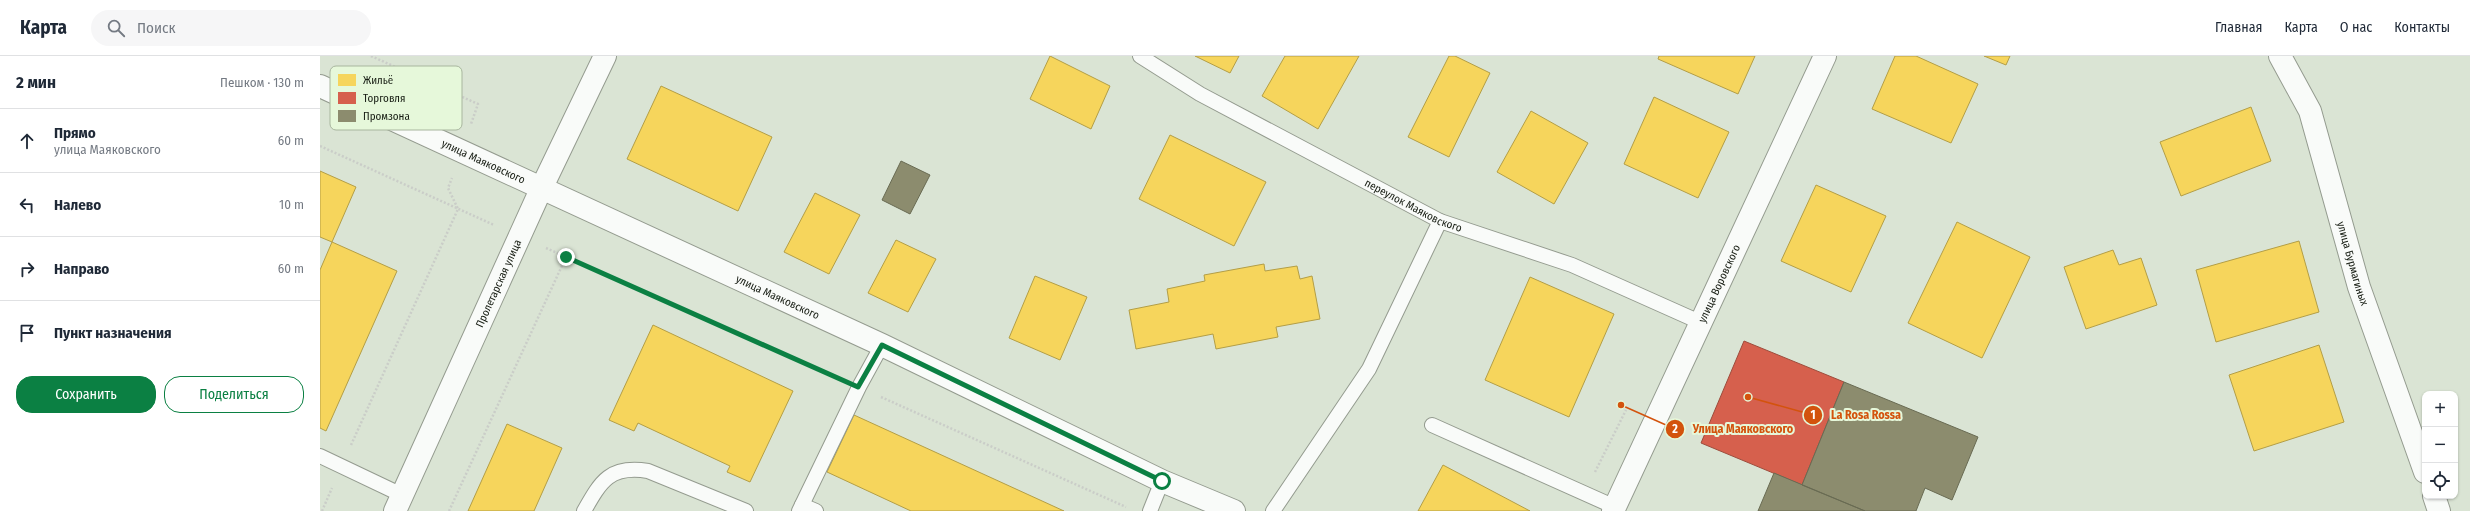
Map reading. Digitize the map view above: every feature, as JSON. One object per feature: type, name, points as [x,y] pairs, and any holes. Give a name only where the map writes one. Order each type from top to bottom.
[{"type":"street","name":"Пролетарская улица","points":[[398,503],[542,187],[604,56]]},
{"type":"street","name":"улица Воровского","points":[[1614,509],[1702,323],[1825,56]]},
{"type":"street","name":"улица Бурмагиных","points":[[2280,56],[2310,111],[2359,287],[2422,464]]},
{"type":"street","name":"улица Маяковского","points":[[320,86],[330,91]]},
{"type":"street","name":"улица Маяковского","points":[[418,130],[882,345],[1162,481],[1234,511]]},
{"type":"street","points":[[2435,499],[2439,511]]},
{"type":"lane","name":"переулок Маяковского","points":[[1140,56],[1200,94],[1440,221],[1572,265],[1702,323]]},
{"type":"lane","points":[[1273,511],[1369,368],[1440,221]]},
{"type":"lane","points":[[816,511],[801,508],[858,387],[882,345]]},
{"type":"lane","points":[[1432,425],[1614,509]]},
{"type":"lane","points":[[320,456],[342,466],[398,503]]},
{"type":"lane","points":[[584,511],[598,487],[607,477],[618,471],[632,468],[648,471],[746,511]]},
{"type":"lane","points":[[1150,511],[1162,481]]},
{"type":"path","points":[[371,56],[393,66]]},
{"type":"path","points":[[322,511],[458,209],[448,188],[478,104],[462,97]]},
{"type":"path","points":[[320,146],[1128,508]]},
{"type":"path","points":[[449,511],[566,257]]},
{"type":"building: Жильё","points":[[1050,56],[1110,86],[1091,129],[1030,99]]},
{"type":"building: Жильё","points":[[1195,56],[1239,56],[1230,73]]},
{"type":"building: Жильё","points":[[1285,56],[1359,56],[1318,129],[1262,96]]},
{"type":"building: Жильё","points":[[1449,56],[1455,56],[1490,73],[1449,157],[1408,137]]},
{"type":"building: Жильё","points":[[1659,56],[1755,56],[1738,94],[1658,59]]},
{"type":"building: Жильё","points":[[1895,56],[1916,56],[1978,84],[1951,143],[1872,109]]},
{"type":"building: Жильё","points":[[1984,56],[2010,56],[2006,65]]},
{"type":"building: Жильё","points":[[661,86],[772,137],[738,211],[627,159]]},
{"type":"building: Жильё","points":[[1654,97],[1729,132],[1698,198],[1624,164]]},
{"type":"building: Жильё","points":[[2251,107],[2271,161],[2181,196],[2160,142]]},
{"type":"building: Жильё","points":[[1531,111],[1588,143],[1554,204],[1497,172]]},
{"type":"building: Жильё","points":[[1170,135],[1266,182],[1234,246],[1139,199]]},
{"type":"building: Жильё","points":[[320,171],[356,187],[332,242],[320,237]]},
{"type":"building: Жильё","points":[[1816,185],[1886,216],[1851,292],[1781,261]]},
{"type":"building: Жильё","points":[[815,193],[860,215],[829,274],[784,252]]},
{"type":"building: Жильё","points":[[1957,222],[2030,257],[1982,358],[1908,323]]},
{"type":"building: Жильё","points":[[896,240],[936,259],[908,312],[868,293]]},
{"type":"building: Жильё","points":[[2299,241],[2319,312],[2216,342],[2196,270]]},
{"type":"building: Жильё","points":[[332,242],[397,271],[326,431],[320,428],[320,270]]},
{"type":"building: Жильё","points":[[2113,250],[2119,265],[2141,258],[2157,305],[2086,329],[2064,267]]},
{"type":"building: Жильё","points":[[1264,264],[1265,271],[1297,266],[1300,279],[1312,276],[1320,319],[1276,327],[1278,337],[1216,349],[1213,334],[1136,349],[1129,310],[1169,302],[1167,289],[1205,281],[1204,275]]},
{"type":"building: Жильё","points":[[1035,276],[1087,297],[1060,360],[1009,338]]},
{"type":"building: Жильё","points":[[1530,277],[1614,314],[1569,417],[1485,380]]},
{"type":"building: Жильё","points":[[653,325],[793,391],[750,482],[727,472],[730,466],[638,423],[634,431],[609,420]]},
{"type":"building: Жильё","points":[[2319,345],[2344,422],[2254,451],[2229,375]]},
{"type":"building: Жильё","points":[[854,415],[1064,511],[911,511],[827,472]]},
{"type":"building: Жильё","points":[[507,424],[562,448],[534,511],[468,511]]},
{"type":"building: Жильё","points":[[1443,465],[1530,511],[1418,511]]},
{"type":"building: Торговля","points":[[1744,341],[1844,382],[1802,485],[1701,443]]},
{"type":"building: Промзона","points":[[901,161],[930,175],[910,214],[882,200]]},
{"type":"building: Промзона","points":[[1844,382],[1978,437],[1952,500],[1925,488],[1916,511],[1865,511],[1802,485]]},
{"type":"building: Промзона","points":[[1774,473],[1865,511],[1758,511]]},
{"type":"place","name":"La Rosa Rossa","points":[[1748,397]]},
{"type":"place","name":"Улица Маяковского","points":[[1621,405]]},
{"type":"route","points":[[566,257],[858,387],[882,345],[1162,481]]}]
